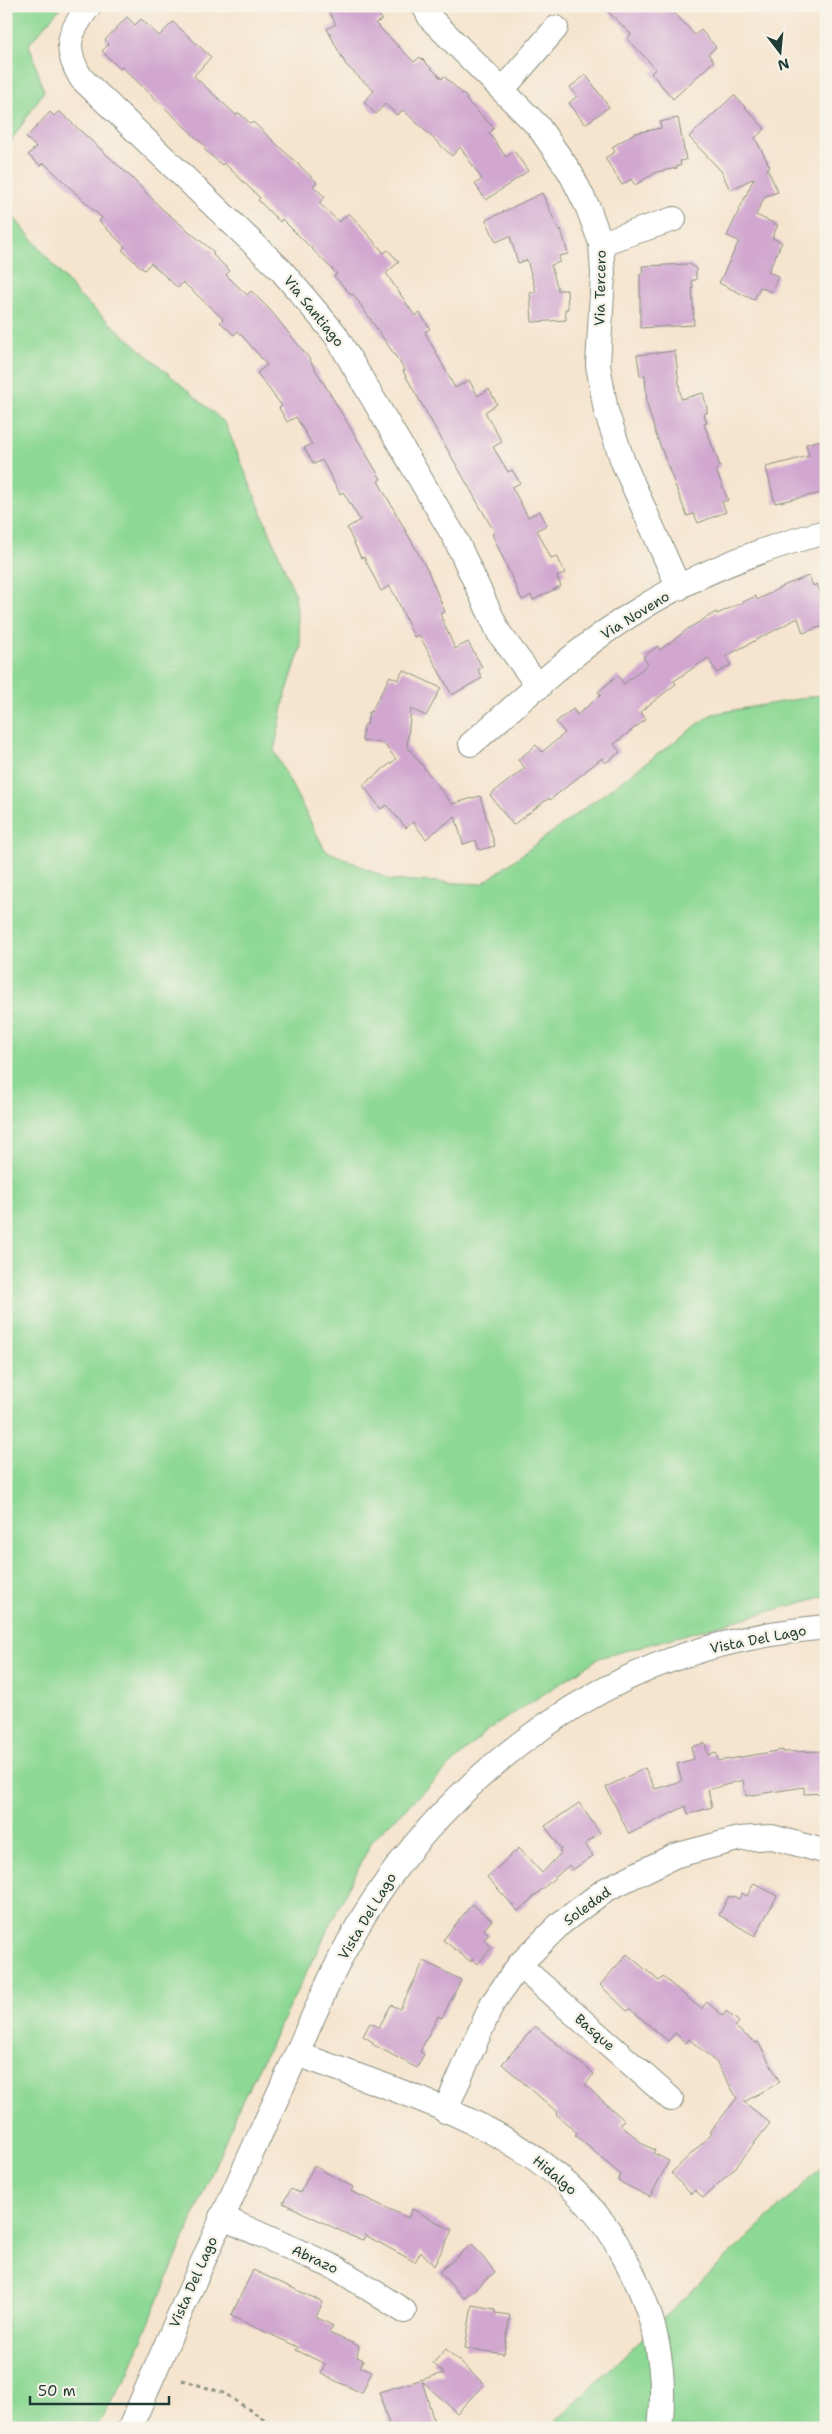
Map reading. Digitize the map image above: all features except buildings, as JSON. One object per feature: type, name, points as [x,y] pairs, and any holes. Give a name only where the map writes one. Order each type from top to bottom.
[{"type":"street","name":"Via Santiago","points":[[89,6],[70,36],[71,60],[81,78],[281,270],[335,334],[455,538],[499,633],[539,687]]},
{"type":"street","name":"Via Tercero","points":[[424,6],[431,19],[504,89],[538,126],[570,172],[588,208],[601,242],[603,274],[598,365],[606,411],[623,462],[679,588]]},
{"type":"street","points":[[504,89],[556,28]]},
{"type":"street","points":[[601,242],[674,219]]},
{"type":"street","name":"Via Noveno","points":[[471,744],[605,633],[636,610],[741,558],[826,532]]},
{"type":"street","name":"Vista Del Lago","points":[[130,2428],[221,2217],[337,1967],[362,1919],[390,1876],[422,1836],[484,1772],[531,1734],[568,1711],[649,1670],[686,1655],[735,1641],[826,1627]]},
{"type":"street","name":"Soledad","points":[[445,2111],[492,2004],[519,1965],[562,1923],[605,1890],[674,1856],[738,1839],[772,1837],[824,1851]]},
{"type":"street","name":"Basque","points":[[519,1965],[671,2099]]},
{"type":"street","name":"Hidalgo","points":[[298,2054],[445,2111],[496,2133],[521,2147],[567,2184],[605,2225],[640,2287],[654,2327],[662,2380],[663,2404],[660,2428]]},
{"type":"street","name":"Abrazo","points":[[221,2217],[338,2269],[404,2311]]},
{"type":"path","points":[[182,2380],[224,2393],[277,2428]]},
{"type":"green space","points":[[6,6],[62,6],[29,44],[44,91],[6,149]]},
{"type":"green space","points":[[6,205],[12,215],[79,296],[225,423],[295,594],[301,647],[285,697],[274,751],[325,850],[391,880],[482,884],[712,714],[826,694],[826,1596],[599,1658],[488,1730],[373,1839],[239,2107],[127,2376],[96,2428],[6,2428]]},
{"type":"green space","points":[[826,2163],[826,2428],[548,2428]]}]
